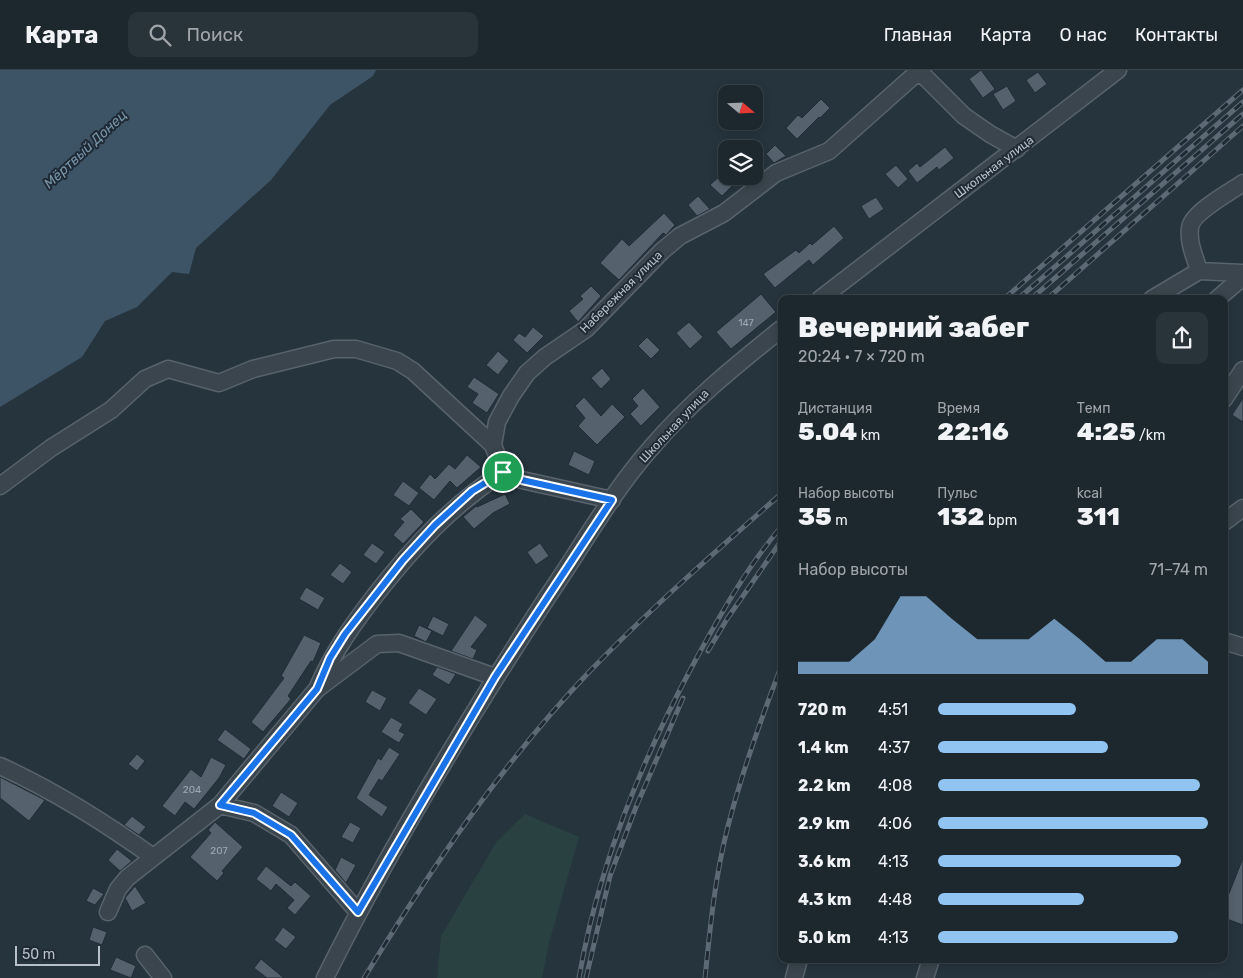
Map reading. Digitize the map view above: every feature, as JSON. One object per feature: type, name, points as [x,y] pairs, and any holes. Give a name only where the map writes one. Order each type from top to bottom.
[{"type":"street","name":"Школьная улица","points":[[825,295],[1118,70]]},
{"type":"street","name":"Набережная улица","points":[[493,445],[497,422],[527,372],[545,357],[586,329],[662,251],[680,236],[724,213],[776,173],[829,151],[918,71],[964,116],[990,134],[1017,149]]},
{"type":"street","points":[[1199,271],[1190,243],[1190,227],[1194,218],[1243,183]]},
{"type":"street","points":[[1159,295],[1199,271],[1243,273]]},
{"type":"street","points":[[1222,295],[1243,277]]},
{"type":"street","name":"Школьная улица","points":[[326,978],[358,912],[495,677],[612,500],[650,449],[689,407],[733,367],[778,331]]},
{"type":"street","points":[[0,486],[51,448],[111,410],[144,379],[168,369],[219,382],[253,369],[334,349],[356,349],[396,362],[413,371],[493,445],[503,472],[522,480],[612,500]]},
{"type":"street","points":[[1228,393],[1243,370]]},
{"type":"street","points":[[317,689],[330,658],[345,634],[403,560],[435,525],[472,491],[503,472]]},
{"type":"street","points":[[1228,519],[1243,508]]},
{"type":"street","points":[[108,912],[118,889],[153,857],[220,805],[317,689],[377,644],[387,642],[399,643],[495,677]]},
{"type":"street","points":[[1228,642],[1243,647]]},
{"type":"street","points":[[0,766],[38,784],[102,821],[153,857]]},
{"type":"street","points":[[220,805],[254,813],[291,835],[358,912]]},
{"type":"street","points":[[145,955],[163,978]]},
{"type":"street","points":[[794,978],[798,963]]},
{"type":"street","points":[[925,978],[930,963]]},
{"type":"green space","points":[[525,814],[579,837],[549,943],[542,978],[437,978],[441,936],[497,841]]},
{"type":"water","name":"Мёртвый Донец","points":[[0,70],[376,70],[373,76],[330,105],[271,180],[196,248],[189,274],[172,272],[137,307],[105,321],[82,357],[0,407]]},
{"type":"building","points":[[981,70],[995,89],[983,98],[969,79]]},
{"type":"building","points":[[1038,72],[1047,84],[1035,93],[1026,80]]},
{"type":"building","points":[[1007,86],[1016,101],[1003,110],[993,94]]},
{"type":"building","points":[[821,99],[830,108],[797,139],[786,128],[798,115],[802,118]]},
{"type":"building","points":[[775,145],[786,156],[774,163],[766,154]]},
{"type":"building","points":[[945,147],[954,158],[939,170],[937,167],[917,183],[908,171],[917,163],[920,167]]},
{"type":"building","points":[[896,165],[908,179],[898,188],[885,174]]},
{"type":"building","points":[[718,178],[718,185],[732,186],[722,196],[710,185]]},
{"type":"building","points":[[698,196],[710,209],[697,216],[688,205]]},
{"type":"building","points":[[876,197],[884,209],[869,219],[861,206]]},
{"type":"building","points":[[664,213],[675,225],[666,235],[663,233],[619,280],[600,263],[622,239],[629,246]]},
{"type":"building","points":[[834,226],[844,238],[813,265],[809,260],[775,288],[763,274],[796,250],[799,253],[810,243],[812,245]]},
{"type":"building","points":[[591,286],[601,296],[578,322],[569,311],[583,299],[580,296]]},
{"type":"building","points":[[761,294],[776,312],[731,349],[716,332]]},
{"type":"building","points":[[689,322],[703,337],[690,349],[676,333]]},
{"type":"building","points":[[533,327],[544,336],[527,353],[513,340],[519,333],[525,337]]},
{"type":"building","points":[[647,337],[660,350],[651,359],[638,346]]},
{"type":"building","points":[[498,351],[509,361],[498,375],[486,365]]},
{"type":"building","points":[[602,368],[611,379],[601,389],[591,378]]},
{"type":"building","points":[[474,377],[499,394],[487,413],[472,403],[478,394],[467,387]]},
{"type":"building","points":[[643,388],[660,407],[641,426],[630,414],[638,406],[632,399]]},
{"type":"building","points":[[584,397],[601,416],[612,404],[625,417],[597,445],[578,426],[585,418],[575,406]]},
{"type":"building","points":[[1243,398],[1243,422],[1232,415]]},
{"type":"building","points":[[574,451],[595,461],[589,475],[568,465]]},
{"type":"building","points":[[467,455],[481,467],[457,488],[450,481],[434,500],[419,488],[430,474],[435,479],[449,464],[455,469]]},
{"type":"building","points":[[403,481],[419,493],[409,506],[393,495]]},
{"type":"building","points":[[505,494],[510,504],[493,513],[474,529],[463,517],[476,506]]},
{"type":"building","points":[[411,509],[424,522],[403,544],[393,535],[404,522],[400,519]]},
{"type":"building","points":[[372,543],[385,552],[376,564],[363,555]]},
{"type":"building","points":[[540,543],[549,556],[536,565],[527,552]]},
{"type":"building","points":[[340,563],[352,572],[343,584],[330,575]]},
{"type":"building","points":[[306,587],[325,598],[318,610],[299,599]]},
{"type":"building","points":[[475,615],[488,625],[471,647],[477,650],[473,659],[451,651]]},
{"type":"building","points":[[433,616],[449,624],[443,636],[427,628]]},
{"type":"building","points":[[419,625],[432,631],[426,642],[414,636]]},
{"type":"building","points":[[304,635],[321,643],[313,662],[311,661],[288,696],[291,699],[263,732],[251,722],[284,678],[281,676]]},
{"type":"building","points":[[437,667],[456,674],[449,685],[432,675]]},
{"type":"building","points":[[419,688],[437,699],[426,715],[408,703]]},
{"type":"building","points":[[372,690],[387,698],[380,711],[365,702]]},
{"type":"building","points":[[391,717],[403,724],[399,731],[405,734],[399,743],[381,732]]},
{"type":"building","points":[[225,729],[251,749],[244,759],[217,740]]},
{"type":"building","points":[[389,747],[400,754],[382,781],[379,779],[369,795],[388,807],[382,817],[356,798],[378,758],[381,760]]},
{"type":"building","points":[[137,754],[145,761],[137,771],[128,764]]},
{"type":"building","points":[[211,757],[226,765],[219,778],[194,809],[185,802],[175,816],[162,806],[191,769],[201,777]]},
{"type":"building","points":[[0,777],[45,800],[29,821],[0,798]]},
{"type":"building","points":[[281,792],[298,803],[289,817],[272,806]]},
{"type":"building","points":[[132,816],[146,827],[139,835],[124,825]]},
{"type":"building","points":[[215,822],[243,847],[222,871],[224,873],[217,881],[190,857],[211,833],[208,830]]},
{"type":"building","points":[[350,822],[361,828],[353,843],[341,837]]},
{"type":"building","points":[[117,849],[132,861],[120,871],[108,860]]},
{"type":"building","points":[[341,857],[356,865],[346,883],[335,870]]},
{"type":"building","points":[[1243,858],[1243,925],[1228,919],[1228,896]]},
{"type":"building","points":[[266,866],[291,886],[295,882],[311,896],[295,915],[287,908],[294,900],[276,884],[271,891],[256,879]]},
{"type":"building","points":[[135,886],[146,903],[132,911],[125,898]]},
{"type":"building","points":[[93,888],[104,894],[95,905],[86,901]]},
{"type":"building","points":[[93,927],[107,932],[102,945],[89,940]]},
{"type":"building","points":[[283,927],[296,937],[286,949],[274,940]]},
{"type":"building","points":[[116,957],[136,966],[131,978],[110,970]]},
{"type":"building","points":[[261,959],[284,978],[267,978],[254,968]]},
{"type":"railway","points":[[1009,295],[1243,90]]},
{"type":"railway","points":[[1023,295],[1243,102]]},
{"type":"railway","points":[[1036,295],[1243,114]]},
{"type":"railway","points":[[1052,295],[1243,126]]},
{"type":"railway","points":[[364,978],[441,858],[497,780],[558,706],[590,671],[660,602],[778,497]]},
{"type":"railway","points":[[579,978],[587,936],[610,855],[624,815],[657,737],[675,699],[724,609],[745,575],[778,531]]},
{"type":"railway","points":[[708,651],[727,619],[778,545]]},
{"type":"railway","points":[[705,978],[716,883],[723,845],[739,786],[778,675]]},
{"type":"railway","points":[[586,978],[610,876],[636,807],[683,698]]},
{"type":"route","points":[[503,472],[522,480],[612,500],[495,677],[358,912],[291,835],[254,813],[220,805],[317,689],[330,658],[345,634],[403,560],[435,525],[472,491],[503,472]]}]
